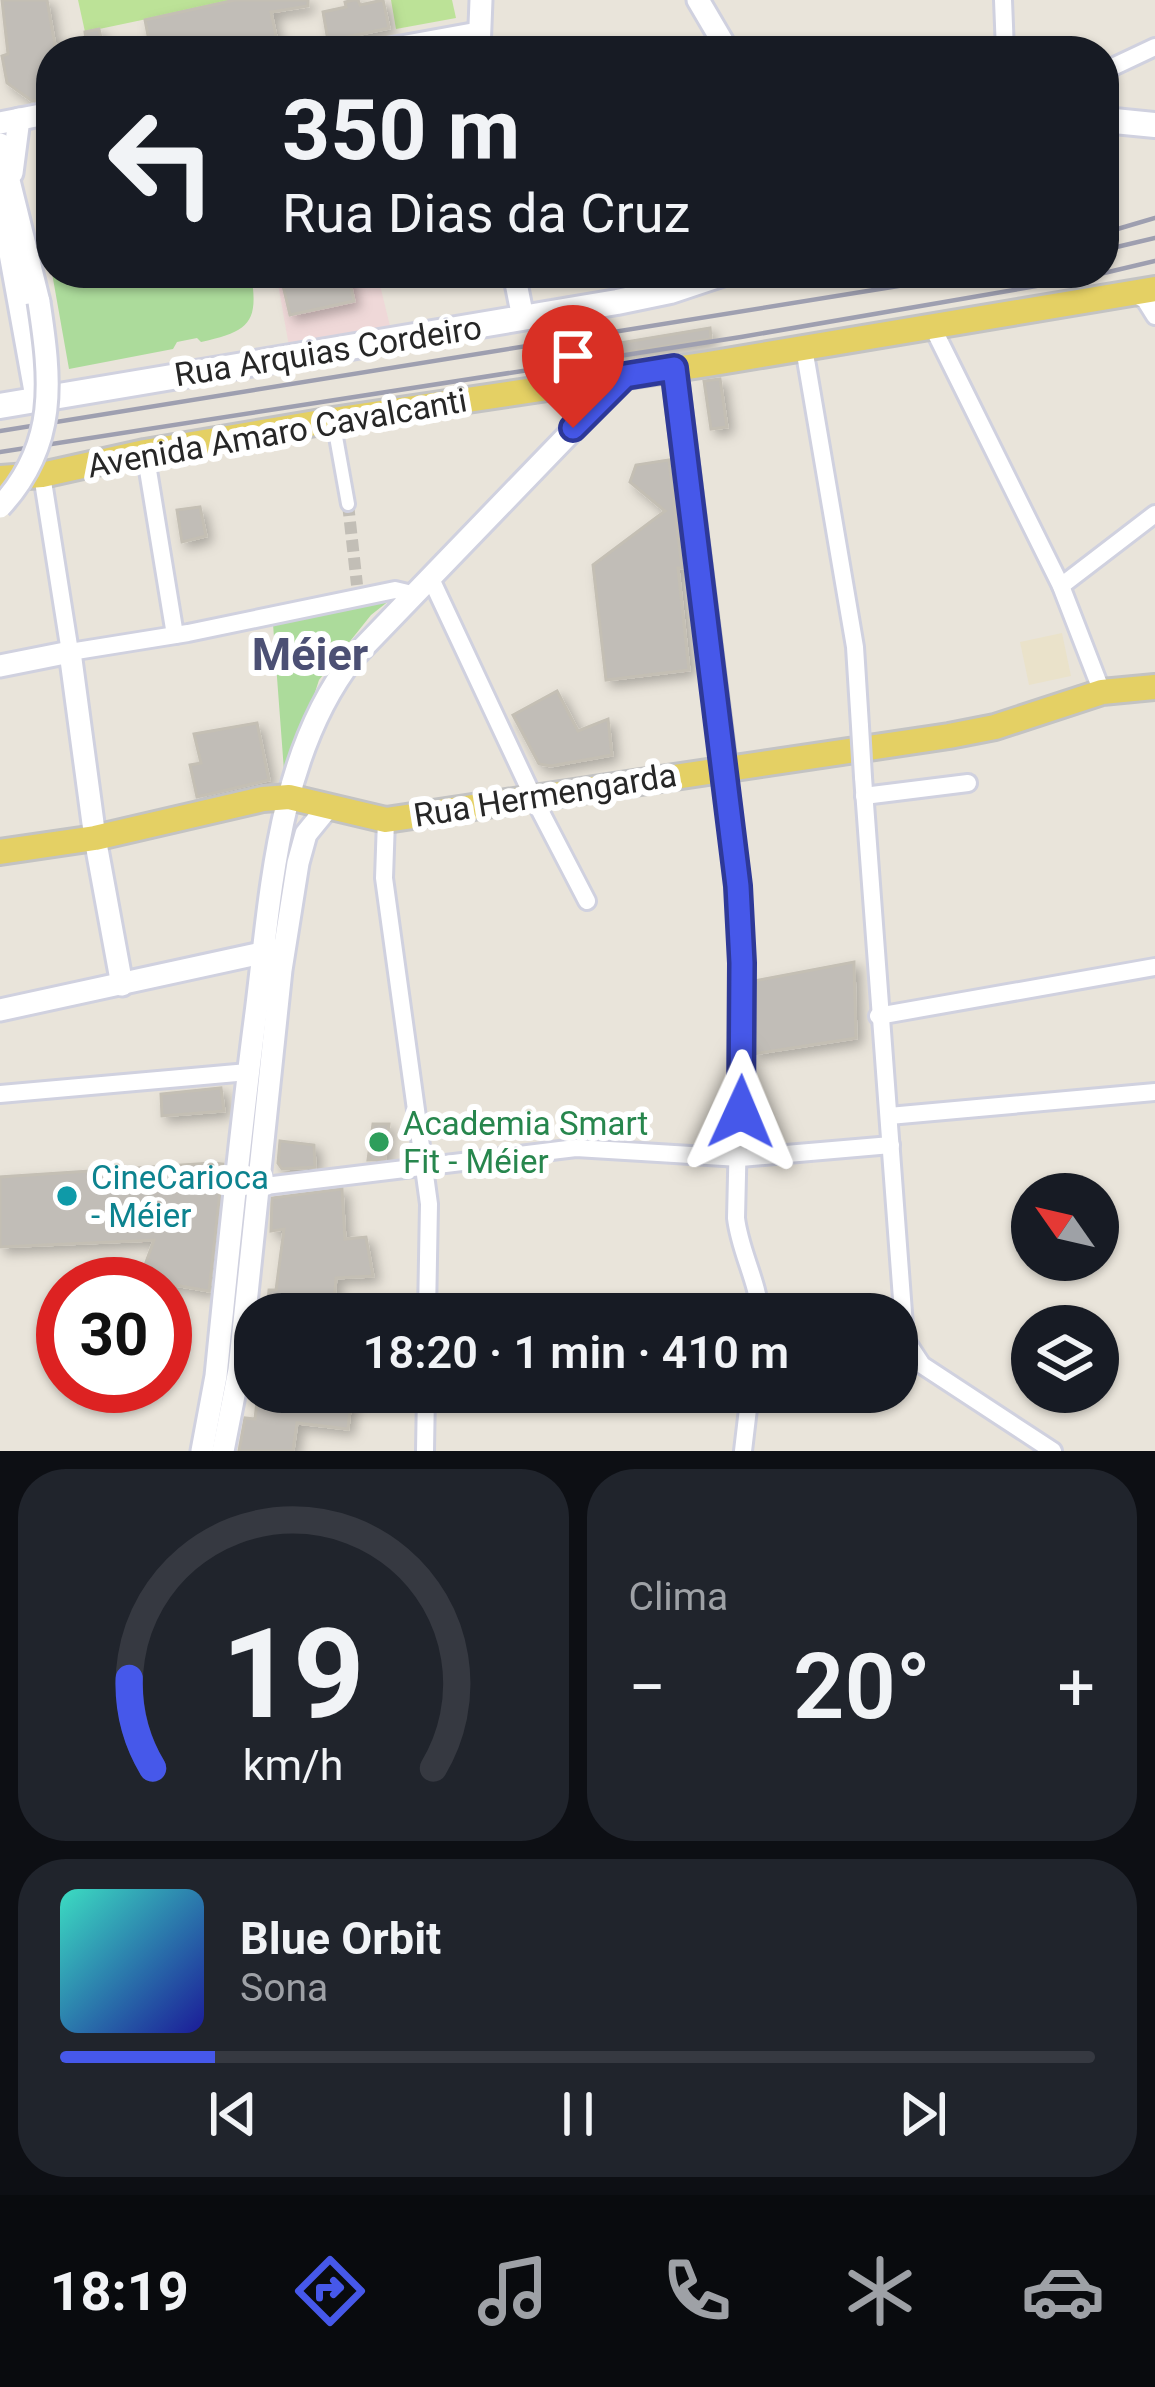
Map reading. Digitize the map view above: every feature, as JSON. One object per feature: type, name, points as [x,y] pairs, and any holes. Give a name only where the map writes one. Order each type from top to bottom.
[{"type":"main road","points":[[1119,121],[1155,125]]},
{"type":"main road","name":"Rua Arquias Cordeiro","points":[[0,406],[679,288]]},
{"type":"main road","name":"Avenida Amaro Cavalcanti","points":[[0,478],[42,475],[332,420],[1144,291]]},
{"type":"main road","points":[[674,368],[724,767]]},
{"type":"main road","name":"Rua Hermengarda","points":[[289,797],[386,820],[949,736],[994,727],[1102,692],[1155,687]]},
{"type":"main road","points":[[0,852],[95,838],[289,797]]},
{"type":"street","points":[[478,36],[481,0]]},
{"type":"street","points":[[698,0],[719,36]]},
{"type":"street","points":[[1003,0],[1004,36]]},
{"type":"street","points":[[1119,64],[1155,47]]},
{"type":"street","points":[[0,507],[29,469],[44,430],[48,390],[39,302],[6,189],[10,121]]},
{"type":"street","points":[[0,144],[36,397]]},
{"type":"street","points":[[517,288],[523,318]]},
{"type":"street","points":[[1144,291],[1155,316]]},
{"type":"street","points":[[932,326],[1060,586],[1102,692]]},
{"type":"street","points":[[804,348],[855,647],[878,1016],[909,1350],[936,1374],[1053,1451]]},
{"type":"street","points":[[223,1451],[239,1370],[289,797],[304,743],[336,679],[625,376]]},
{"type":"street","points":[[332,420],[348,504]]},
{"type":"street","points":[[145,452],[175,635]]},
{"type":"street","points":[[42,475],[95,838],[122,985]]},
{"type":"street","points":[[1060,586],[1155,514]]},
{"type":"street","points":[[0,666],[175,635],[357,591],[424,587]]},
{"type":"street","points":[[424,587],[587,901]]},
{"type":"street","points":[[724,767],[742,963],[738,1237],[758,1293]]},
{"type":"street","points":[[863,786],[968,783]]},
{"type":"street","points":[[202,1451],[216,1376],[248,1072],[274,950],[306,834],[328,807]]},
{"type":"street","points":[[386,820],[384,878],[429,1204],[428,1293]]},
{"type":"street","points":[[0,1009],[274,950]]},
{"type":"street","points":[[878,1016],[1155,967]]},
{"type":"street","points":[[0,1094],[248,1072]]},
{"type":"street","points":[[889,1116],[1155,1092]]},
{"type":"street","points":[[257,1187],[576,1148],[740,1159],[891,1145]]},
{"type":"street","points":[[425,1451],[426,1413]]},
{"type":"street","points":[[743,1451],[748,1413]]},
{"type":"shaded area","points":[[279,288],[381,288],[391,330],[290,352]]},
{"type":"shaded area","points":[[1062,633],[1071,676],[1029,685],[1020,642]]},
{"type":"green space","points":[[78,0],[237,0],[85,32]]},
{"type":"green space","points":[[391,0],[452,0],[456,18],[396,29]]},
{"type":"green space","points":[[55,288],[252,288],[252,314],[231,334],[69,369]]},
{"type":"green space","points":[[390,600],[371,615],[319,680],[285,784],[273,624]]},
{"type":"building","points":[[2,0],[47,0],[53,36],[36,36],[36,100],[7,83],[2,56],[8,54]]},
{"type":"building","points":[[235,0],[308,0],[308,6],[271,12],[276,36],[148,36],[145,20]]},
{"type":"building","points":[[358,0],[360,5],[383,0],[389,28],[327,36],[323,12],[346,7],[345,2]]},
{"type":"building","points":[[284,288],[351,288],[354,301],[290,315]]},
{"type":"building","points":[[710,328],[711,339],[610,355],[608,345]]},
{"type":"building","points":[[720,379],[727,427],[711,429],[704,381]]},
{"type":"building","points":[[669,460],[689,670],[606,680],[593,565],[665,511],[630,482],[636,465]]},
{"type":"building","points":[[200,507],[206,536],[182,542],[177,510]]},
{"type":"building","points":[[557,691],[578,731],[608,719],[612,755],[539,764],[513,715]]},
{"type":"building","points":[[257,723],[269,780],[197,797],[190,765],[201,763],[194,734]]},
{"type":"building","points":[[854,962],[856,1038],[753,1054],[754,981]]},
{"type":"building","points":[[221,1088],[224,1111],[162,1116],[161,1094]]},
{"type":"building","name":"Academia Smart Fit - Méier","points":[[373,1124],[389,1124],[385,1159],[368,1160]]},
{"type":"building","points":[[280,1141],[314,1145],[315,1167],[282,1169]]},
{"type":"building","points":[[223,1164],[209,1291],[192,1288],[192,1257],[148,1257],[154,1240],[0,1247],[0,1177]]},
{"type":"building","points":[[342,1189],[345,1239],[366,1237],[373,1276],[336,1278],[335,1293],[269,1293],[276,1290],[284,1229],[271,1231],[272,1198]]},
{"type":"building","points":[[256,1413],[350,1413],[348,1429],[297,1423],[293,1451],[239,1451],[245,1418],[255,1419]]},
{"type":"tunnel","points":[[613,288],[614,292]]},
{"type":"tunnel","points":[[348,504],[357,585]]},
{"type":"railway","points":[[1119,229],[1155,218]]},
{"type":"railway","points":[[1119,246],[1155,238]]},
{"type":"railway","points":[[1119,270],[1155,261]]},
{"type":"railway","points":[[0,431],[886,288]]},
{"type":"railway","points":[[0,452],[1025,288]]},
{"type":"place","name":"Academia Smart Fit - Méier","points":[[379,1142]]},
{"type":"place","name":"CineCarioca - Méier","points":[[67,1196]]},
{"type":"district","name":"Méier","points":[[310,654]]},
{"type":"route","points":[[573,428],[625,376],[674,368],[738,886],[741,1112]]}]
